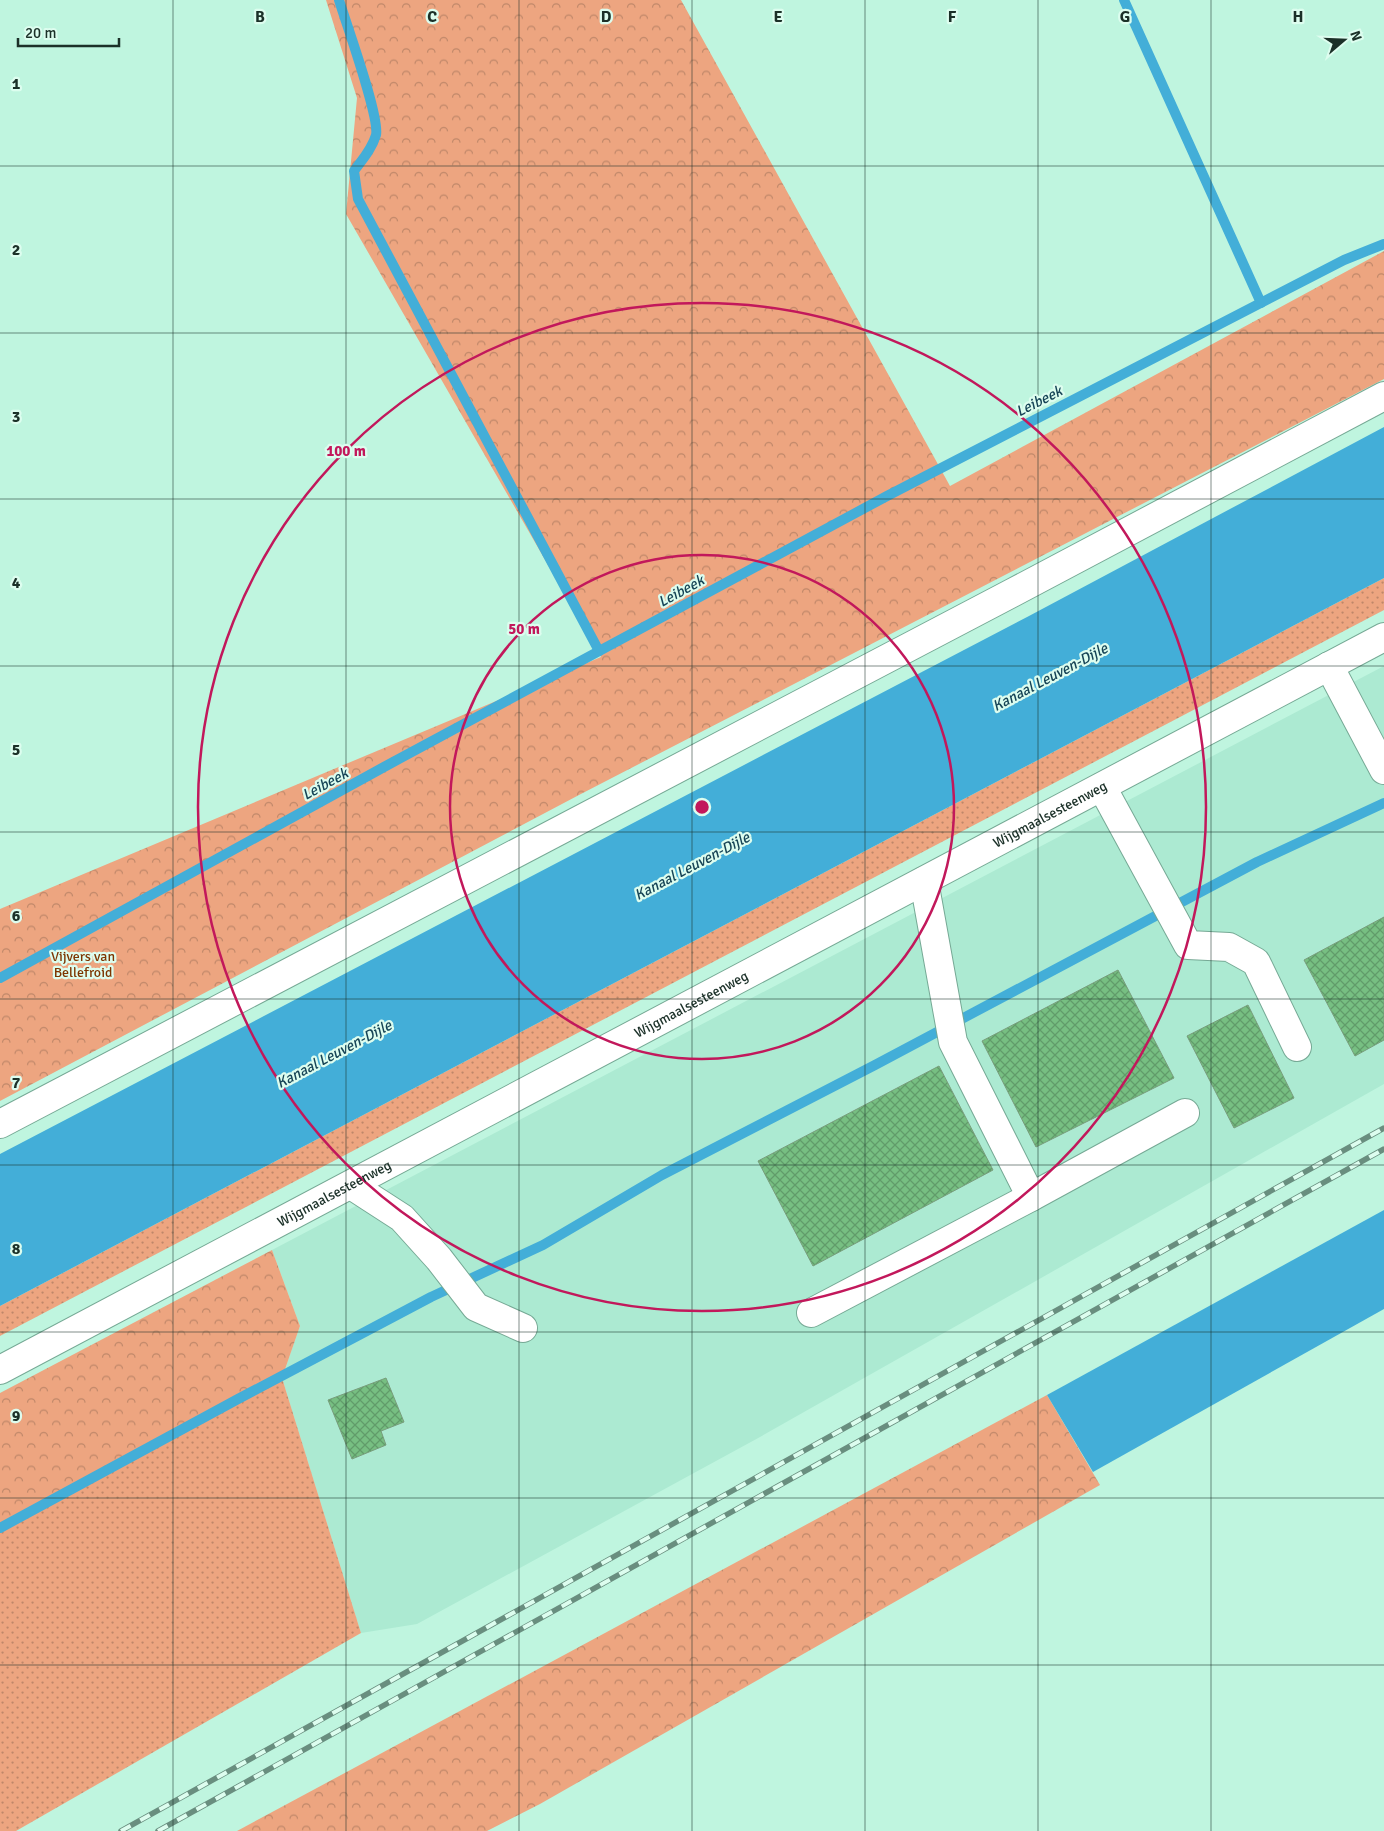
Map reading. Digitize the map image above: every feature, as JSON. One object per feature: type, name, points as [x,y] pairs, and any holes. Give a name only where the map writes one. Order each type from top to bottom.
[{"type":"street","points":[[0,1124],[1012,594],[1384,396]]},
{"type":"street","name":"Wijgmaalsesteenweg","points":[[0,1370],[1384,637]]},
{"type":"street","points":[[1329,666],[1384,770]]},
{"type":"street","points":[[1102,787],[1188,945],[1229,947],[1256,962],[1297,1047]]},
{"type":"street","points":[[924,881],[952,1042],[1031,1196]]},
{"type":"street","points":[[811,1314],[1185,1113]]},
{"type":"street","points":[[352,1185],[402,1218],[444,1266],[476,1307],[524,1328]]},
{"type":"shaded area","points":[[1384,666],[1384,1084],[760,1437],[417,1624],[361,1633],[282,1378],[300,1326],[272,1250]]},
{"type":"green space","name":"Vijvers van Bellefroid","points":[[326,0],[681,0],[950,486],[1384,251],[1384,379],[579,795],[0,1101],[0,909],[601,657],[346,214],[357,98]]},
{"type":"green space","points":[[1384,578],[1384,610],[0,1336],[0,1306]]},
{"type":"green space","points":[[272,1250],[300,1326],[282,1378],[0,1533],[0,1393]]},
{"type":"green space","points":[[282,1378],[361,1633],[16,1831],[0,1831],[0,1533]]},
{"type":"green space","points":[[1047,1395],[1100,1485],[540,1804],[487,1831],[237,1831]]},
{"type":"water","name":"Kanaal Leuven-Dijle","points":[[1384,427],[1384,578],[0,1306],[0,1154],[1029,616]]},
{"type":"water","points":[[1384,1210],[1384,1309],[1093,1472],[1047,1395]]},
{"type":"building","points":[[1384,917],[1384,1040],[1355,1056],[1304,960]]},
{"type":"building","points":[[1118,970],[1174,1078],[1036,1147],[982,1041]]},
{"type":"building","points":[[1248,1005],[1294,1098],[1234,1128],[1187,1036]]},
{"type":"building","points":[[939,1066],[993,1170],[813,1266],[758,1161]]},
{"type":"building","points":[[386,1378],[404,1422],[381,1431],[386,1445],[352,1459],[328,1400]]},
{"type":"waterway","points":[[339,0],[368,90],[376,125],[376,135],[372,145],[354,171],[358,199],[599,651]]},
{"type":"waterway","points":[[1124,0],[1261,303]]},
{"type":"waterway","name":"Leibeek","points":[[0,978],[384,767],[887,496],[1344,260],[1384,244]]},
{"type":"waterway","points":[[0,1528],[431,1297],[543,1245],[662,1175],[875,1065],[1257,862],[1384,803]]},
{"type":"railway","points":[[121,1831],[1384,1128]]},
{"type":"railway","points":[[158,1831],[1384,1149]]}]
